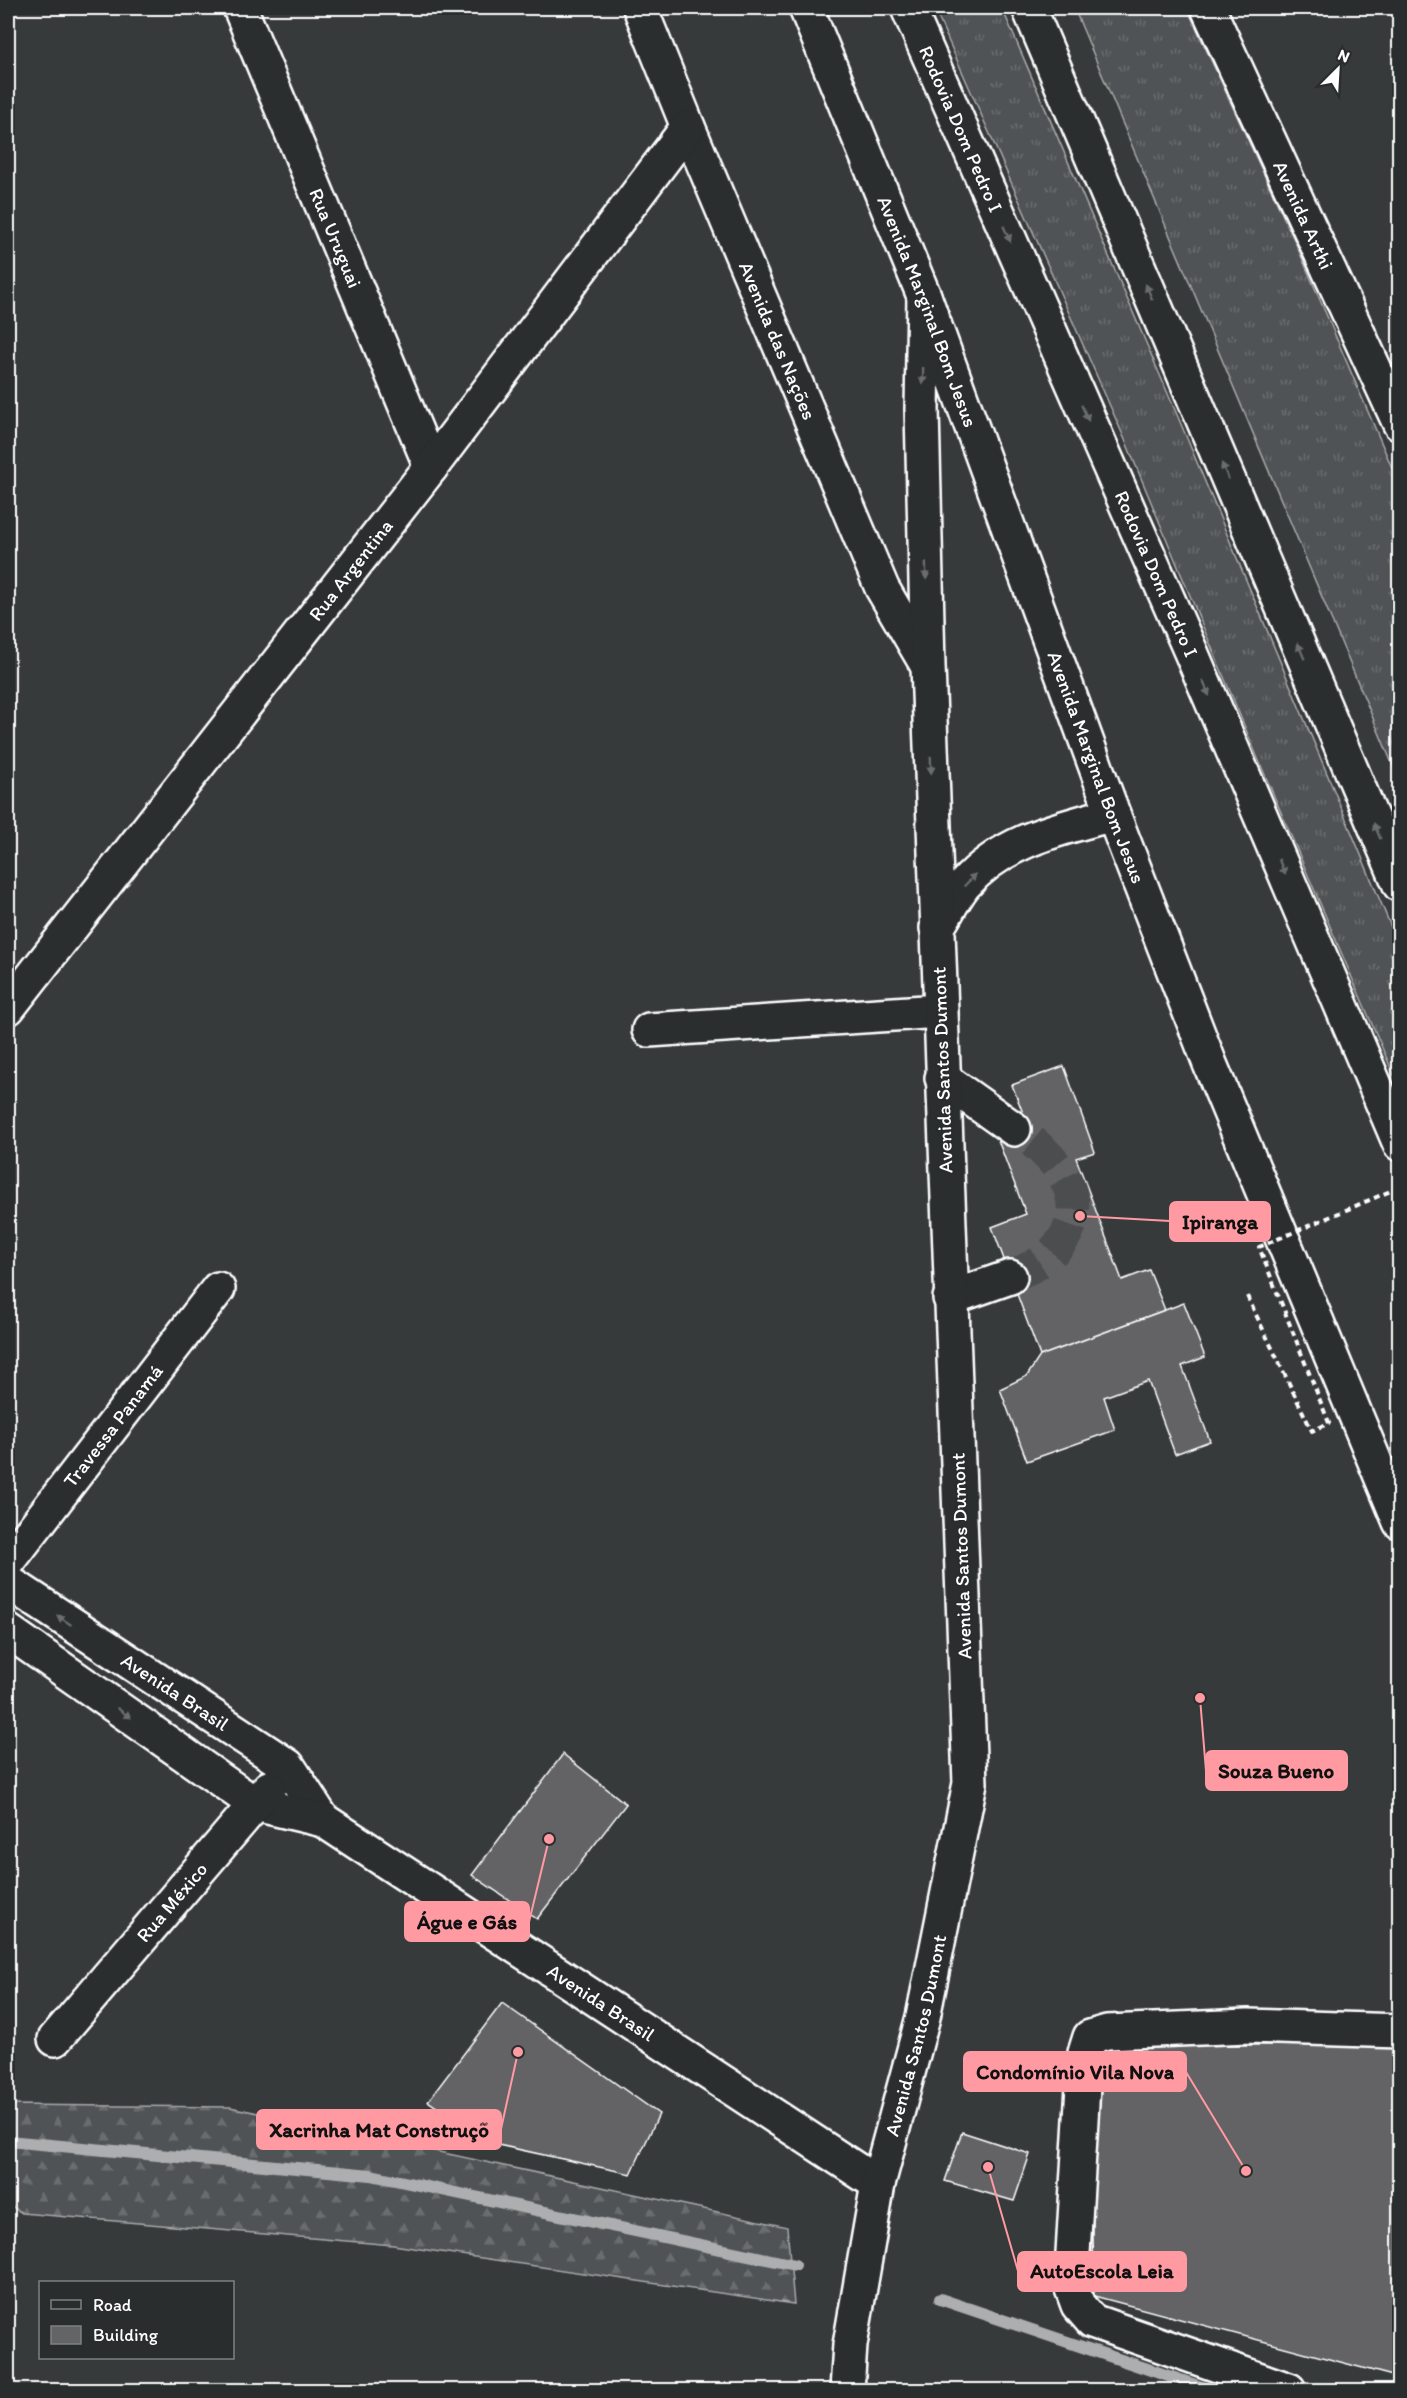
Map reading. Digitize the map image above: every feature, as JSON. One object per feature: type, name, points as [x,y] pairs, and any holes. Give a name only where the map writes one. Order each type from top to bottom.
[{"type":"main road","name":"Rua Uruguai","points":[[240,8],[431,467]]},
{"type":"main road","name":"Avenida das Nações","points":[[640,8],[882,588],[928,666]]},
{"type":"main road","name":"Avenida Marginal Bom Jesus","points":[[806,8],[924,296],[1113,814],[1210,1064],[1400,1522]]},
{"type":"main road","name":"Rodovia Dom Pedro I","points":[[908,8],[1191,652],[1400,1144]]},
{"type":"main road","points":[[1029,8],[1400,885]]},
{"type":"main road","name":"Avenida Arthi","points":[[1208,8],[1400,424]]},
{"type":"main road","name":"Rua Argentina","points":[[8,1008],[431,467],[688,127]]},
{"type":"main road","name":"Avenida Santos Dumont","points":[[846,2391],[850,2345],[878,2184],[922,2017],[970,1783],[928,666],[922,409],[924,296]]},
{"type":"main road","points":[[937,928],[964,885],[994,857],[1036,835],[1113,814]]},
{"type":"main road","points":[[649,1030],[940,1011]]},
{"type":"main road","points":[[942,1078],[1014,1129]]},
{"type":"main road","points":[[950,1298],[1010,1277]]},
{"type":"main road","name":"Travessa Panamá","points":[[8,1562],[218,1290]]},
{"type":"main road","name":"Avenida Brasil","points":[[8,1582],[288,1766],[323,1820]]},
{"type":"main road","name":"Avenida Brasil","points":[[8,1631],[255,1804],[323,1820],[878,2184]]},
{"type":"main road","points":[[84,1685],[106,1648]]},
{"type":"main road","name":"Rua México","points":[[55,2039],[288,1766]]},
{"type":"main road","points":[[1289,2391],[1092,2321],[1078,2305],[1071,2286],[1085,2053],[1090,2037],[1107,2032],[1248,2026],[1400,2031]]},
{"type":"path","points":[[1247,1296],[1312,1431],[1329,1423],[1259,1247],[1400,1187]]},
{"type":"green space","points":[[934,8],[1002,8],[1178,417],[1399,946],[1399,1087],[1259,761],[1126,442]]},
{"type":"green space","points":[[1074,8],[1187,8],[1296,244],[1399,484],[1399,780]]},
{"type":"green space","points":[[8,2105],[230,2107],[787,2227],[794,2304],[393,2245],[22,2213],[8,2204]]},
{"type":"building","points":[[1064,1066],[1095,1152],[1076,1158],[1122,1280],[1149,1270],[1165,1310],[1040,1356],[992,1227],[1026,1214],[996,1135],[1027,1123],[1012,1085]]},
{"type":"building","points":[[1184,1303],[1205,1357],[1182,1366],[1210,1441],[1175,1454],[1148,1381],[1104,1397],[1115,1430],[1027,1461],[1000,1389],[1027,1376],[1040,1356]]},
{"type":"building","points":[[563,1754],[626,1804],[537,1919],[472,1875]]},
{"type":"building","points":[[502,2003],[659,2114],[631,2174],[489,2143],[428,2101]]},
{"type":"building","points":[[1400,2044],[1400,2378],[1094,2296],[1090,2046]]},
{"type":"building","points":[[962,2132],[1030,2154],[1014,2201],[945,2181]]},
{"type":"waterway","points":[[8,2141],[371,2175],[795,2265]]},
{"type":"waterway","points":[[940,2299],[1210,2390]]},
{"type":"tunnel","points":[[1010,1277],[1043,1260],[1063,1239],[1071,1222],[1073,1204],[1069,1187],[1060,1170],[1047,1155],[1014,1129]]},
{"type":"place","name":"Ipiranga","points":[[1080,1216]]},
{"type":"place","name":"Souza Bueno","points":[[1200,1698]]},
{"type":"place","name":"Águe e Gás","points":[[549,1839]]},
{"type":"place","name":"Xacrinha Mat Construçõ","points":[[518,2052]]},
{"type":"place","name":"AutoEscola Leia","points":[[988,2167]]},
{"type":"place","name":"Condomínio Vila Nova","points":[[1246,2171]]}]
